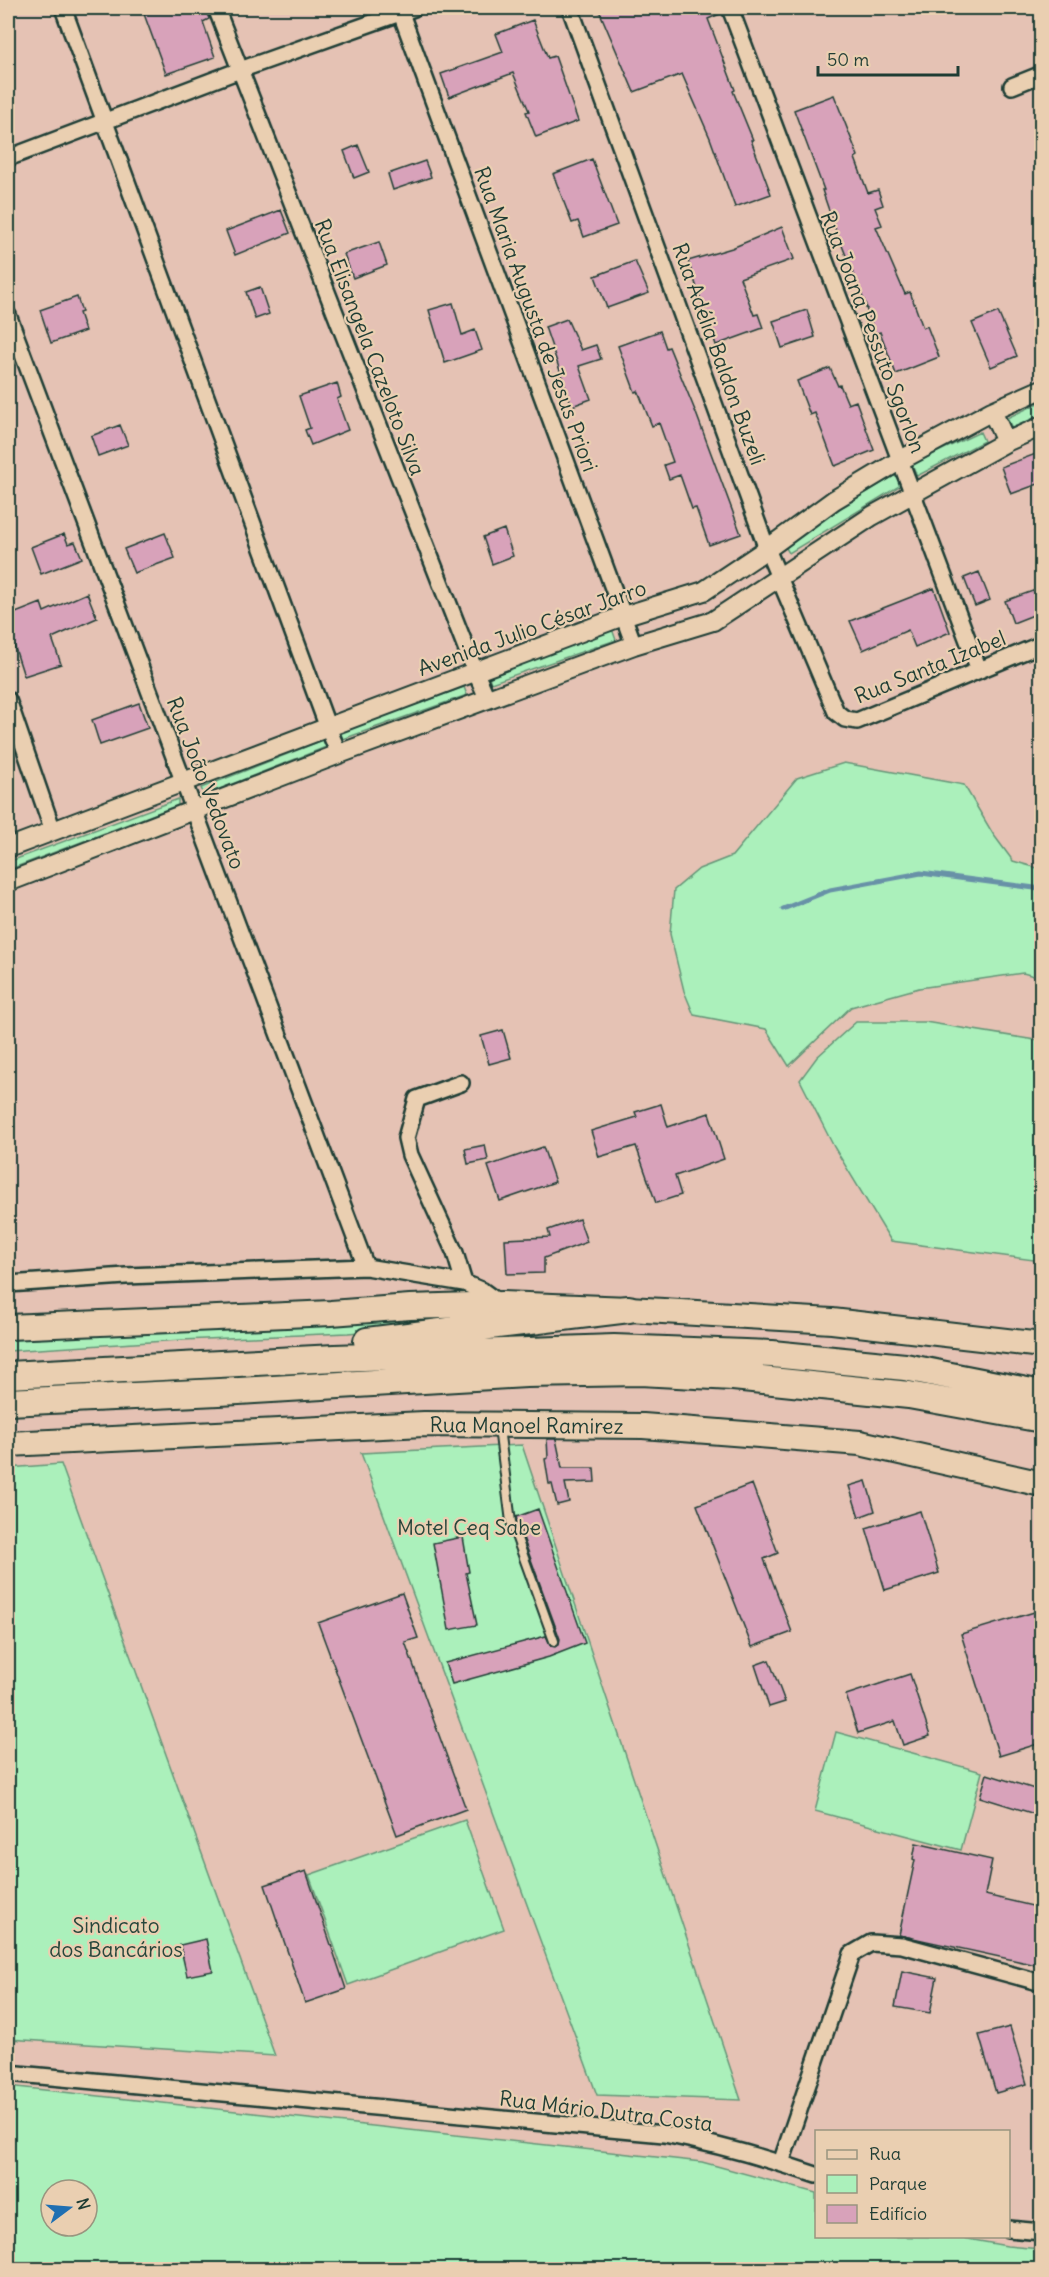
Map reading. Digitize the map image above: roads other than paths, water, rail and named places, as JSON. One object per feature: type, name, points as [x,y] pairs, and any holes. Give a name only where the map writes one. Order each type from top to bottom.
[{"type":"highway","points":[[335,1358],[357,1343],[629,1309]]},
{"type":"highway","points":[[8,1375],[335,1358],[614,1348],[760,1354],[905,1367],[1041,1394]]},
{"type":"highway","points":[[8,1402],[239,1392],[526,1374],[640,1372],[733,1377],[909,1395],[1041,1419]]},
{"type":"main road","points":[[8,1327],[502,1304],[832,1321],[1041,1345]]},
{"type":"main road","name":"Rua Manoel Ramirez","points":[[8,1444],[424,1424],[643,1426],[860,1443],[1041,1484]]},
{"type":"street","points":[[63,8],[339,754]]},
{"type":"street","name":"Rua Elisangela Cazeloto Silva","points":[[216,8],[488,700]]},
{"type":"street","name":"Rua Adélia Baldon Buzeli","points":[[570,8],[767,549],[836,712]]},
{"type":"street","name":"Rua Joana Pessuto Sgorlon","points":[[730,8],[979,670]]},
{"type":"street","points":[[8,158],[405,9]]},
{"type":"street","name":"Rua Maria Augusta de Jesus Priori","points":[[405,9],[634,645]]},
{"type":"street","points":[[1012,86],[1041,74]]},
{"type":"street","name":"Rua João Vedovato","points":[[8,315],[366,1267]]},
{"type":"street","name":"Avenida Julio César Jarro","points":[[8,848],[623,616],[704,591],[834,500],[899,461],[992,411],[1041,389]]},
{"type":"street","points":[[992,411],[1006,442]]},
{"type":"street","points":[[8,882],[339,754],[634,645],[713,621],[872,516],[1006,442],[1041,426]]},
{"type":"street","name":"Rua Santa Izabel","points":[[836,712],[845,719],[857,720],[1041,644]]},
{"type":"street","points":[[8,700],[53,831]]},
{"type":"street","points":[[461,1083],[417,1099],[406,1138],[410,1155],[455,1253],[464,1283]]},
{"type":"street","points":[[8,1284],[126,1276],[366,1267],[464,1283],[483,1291],[502,1304]]},
{"type":"street","points":[[781,2163],[852,1954],[871,1943],[902,1945],[1041,1983]]},
{"type":"street","name":"Rua Mário Dutra Costa","points":[[8,2073],[664,2134],[708,2142],[815,2175]]},
{"type":"street","points":[[1010,2229],[1041,2232]]},
{"type":"lane","points":[[498,1424],[511,1522],[554,1641]]},
{"type":"waterway","points":[[783,909],[830,890],[921,873],[1042,889]]},
{"type":"park label","name":"Motel Ceq Sabe","points":[[469,1527]]},
{"type":"park label","name":"Sindicato dos Bancários","points":[[116,1937]]}]
